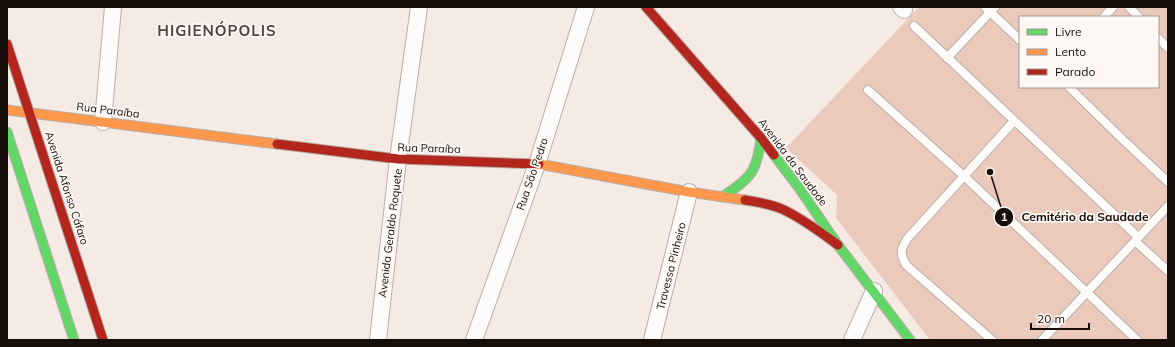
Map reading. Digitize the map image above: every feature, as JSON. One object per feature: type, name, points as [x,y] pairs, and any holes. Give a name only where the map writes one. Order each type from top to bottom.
[{"type":"main road","name":"Avenida da Saudade","points":[[646,7],[761,138],[799,188],[838,245],[910,340]]},
{"type":"main road","name":"Avenida Afonso Cáfaro","points":[[7,44],[103,340]]},
{"type":"main road","name":"Rua Paraíba","points":[[7,110],[398,159],[537,164],[689,192],[758,202],[782,209],[807,223],[838,245]]},
{"type":"main road","points":[[7,132],[74,340]]},
{"type":"main road","points":[[722,197],[739,186],[749,176],[758,161],[761,138]]},
{"type":"street","points":[[103,122],[113,7]]},
{"type":"street","name":"Avenida Geraldo Roquete","points":[[378,340],[398,159],[419,7]]},
{"type":"street","name":"Rua São Pedro","points":[[474,340],[537,164],[586,7]]},
{"type":"street","name":"Travessa Pinheiro","points":[[652,340],[689,192]]},
{"type":"street","points":[[852,340],[874,291]]},
{"type":"lane","points":[[1105,16],[1113,7]]},
{"type":"lane","points":[[1129,7],[1137,16]]},
{"type":"lane","points":[[947,58],[990,9],[1019,39]]},
{"type":"lane","points":[[914,26],[1137,239],[1168,271]]},
{"type":"lane","points":[[1159,39],[1168,48]]},
{"type":"lane","points":[[1070,88],[1168,182]]},
{"type":"lane","points":[[868,90],[964,176],[1137,340]]},
{"type":"lane","points":[[992,340],[906,265],[901,249],[907,239],[1014,121]]},
{"type":"lane","points":[[1042,340],[1168,206]]},
{"type":"shaded area","points":[[919,7],[1168,7],[1168,340],[930,340],[836,218],[837,195],[786,148]]},
{"type":"traffic: fast","points":[[7,132],[74,340]]},
{"type":"traffic: fast","points":[[722,197],[740,185],[755,167],[761,138]]},
{"type":"traffic: fast","points":[[774,155],[799,188],[838,245],[910,340]]},
{"type":"traffic: slow","points":[[7,110],[277,144]]},
{"type":"traffic: slow","points":[[539,164],[689,192],[745,200]]},
{"type":"traffic: jam","points":[[646,7],[761,138],[774,155]]},
{"type":"traffic: jam","points":[[7,44],[103,340]]},
{"type":"traffic: jam","points":[[277,144],[398,159],[539,164]]},
{"type":"traffic: jam","points":[[745,200],[769,204],[782,209],[804,221],[838,245]]},
{"type":"place","name":"Cemitério da Saudade","points":[[990,172]]},
{"type":"district","name":"HIGIENÓPOLIS","points":[[217,30]]}]
